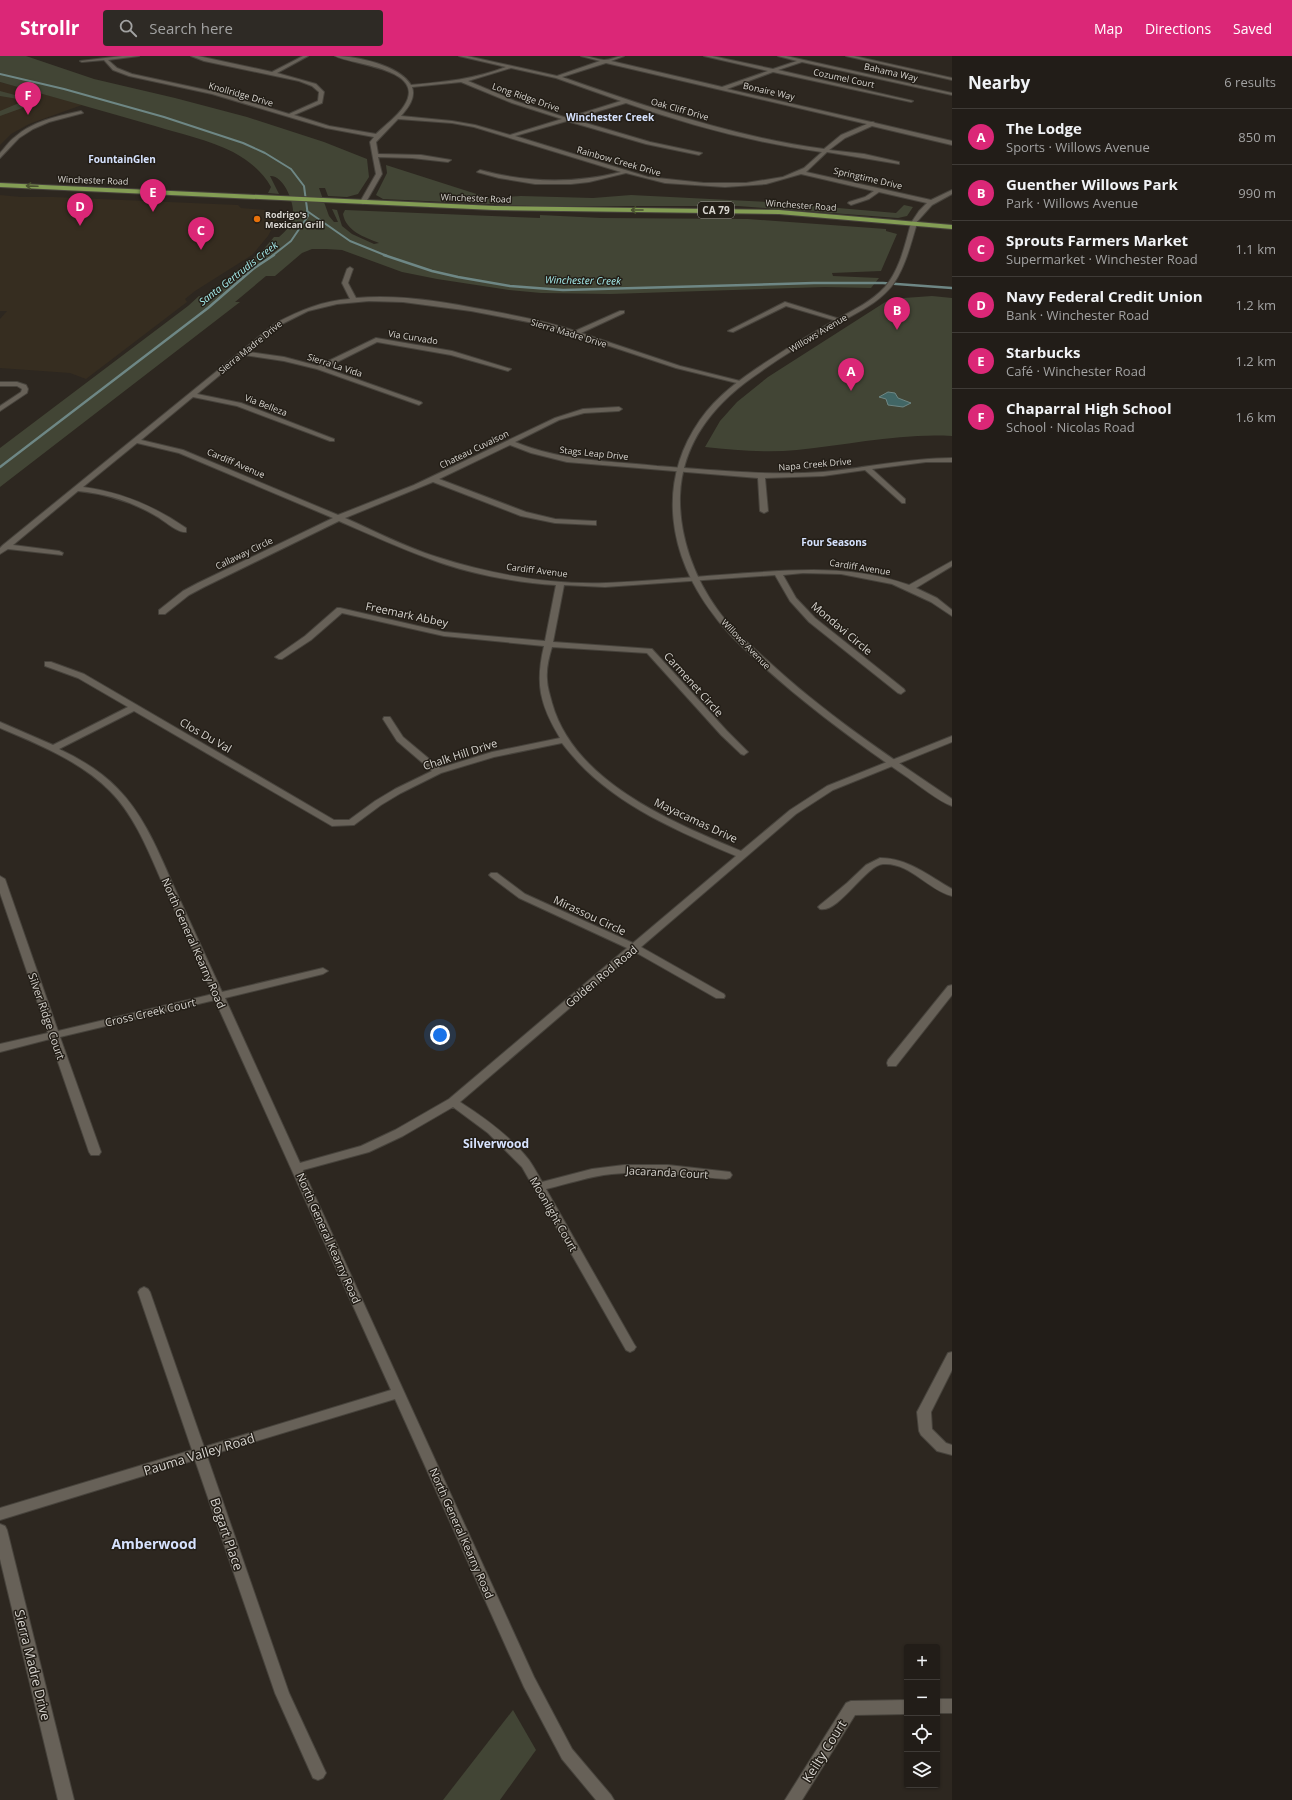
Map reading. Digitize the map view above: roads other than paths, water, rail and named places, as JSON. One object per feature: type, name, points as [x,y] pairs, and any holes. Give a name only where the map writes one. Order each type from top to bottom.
[{"type":"main road","name":"Winchester Road","points":[[0,185],[540,215],[730,216],[952,227]]},
{"type":"main road","name":"Winchester Road","points":[[0,191],[271,200]]},
{"type":"main road","name":"Winchester Road","points":[[340,204],[363,202],[517,209],[732,210],[804,214],[913,226],[952,232]]},
{"type":"street","points":[[82,61],[137,56]]},
{"type":"street","points":[[193,56],[209,62],[273,73],[313,83],[321,90],[322,97],[320,102],[289,116]]},
{"type":"street","points":[[273,73],[306,56]]},
{"type":"street","points":[[337,56],[386,68],[399,75],[411,86],[413,95],[408,104],[397,117],[377,136],[373,142],[379,174],[363,202]]},
{"type":"street","name":"Oak Cliff Drive","points":[[461,56],[557,77],[682,119],[770,142],[864,156],[897,163]]},
{"type":"street","name":"Bonaire Way","points":[[582,56],[724,88],[952,143]]},
{"type":"street","points":[[557,77],[622,56]]},
{"type":"street","name":"Cozumel Court","points":[[706,56],[911,101]]},
{"type":"street","name":"Bahama Way","points":[[780,56],[952,94]]},
{"type":"street","points":[[848,56],[952,79]]},
{"type":"street","name":"Knollridge Drive","points":[[105,59],[115,69],[131,75],[213,93],[328,127],[377,136]]},
{"type":"street","points":[[724,88],[802,61]]},
{"type":"street","points":[[844,70],[870,61]]},
{"type":"street","points":[[411,86],[465,81],[491,75],[510,67]]},
{"type":"street","name":"Long Ridge Drive","points":[[465,81],[490,94],[566,119],[662,146],[699,153]]},
{"type":"street","points":[[511,136],[627,101]]},
{"type":"street","points":[[0,156],[16,138],[26,131],[44,123],[81,112]]},
{"type":"street","name":"Rainbow Creek Drive","points":[[397,117],[452,122],[511,136],[626,172],[668,182],[727,185],[758,183],[801,172],[812,164],[824,150],[836,140],[873,124]]},
{"type":"street","points":[[376,156],[426,156],[448,160]]},
{"type":"street","points":[[480,172],[506,179],[528,182],[556,183],[596,180],[626,172]]},
{"type":"street","name":"Springtime Drive","points":[[801,172],[931,202]]},
{"type":"street","points":[[851,203],[867,198],[879,190]]},
{"type":"street","name":"Willows Avenue","points":[[952,192],[931,202],[919,212],[896,277],[885,290],[840,320],[757,370],[728,393],[697,429],[686,449],[679,470],[675,496],[678,526],[686,554],[696,579],[719,617],[770,669],[827,717],[952,803]]},
{"type":"street","points":[[350,269],[345,283],[354,300]]},
{"type":"street","name":"Sierra Madre Drive","points":[[3,549],[289,317],[318,306],[354,300],[388,299],[413,301],[543,323],[678,367],[741,382]]},
{"type":"street","points":[[731,331],[785,304],[840,320]]},
{"type":"street","points":[[576,333],[622,312]]},
{"type":"street","name":"Via Curvado","points":[[319,368],[376,340],[452,353],[508,369]]},
{"type":"street","name":"Sierra La Vida","points":[[243,353],[284,359],[319,368],[419,403]]},
{"type":"street","points":[[0,384],[17,384],[24,386],[25,389],[24,393],[0,409]]},
{"type":"street","name":"Via Belleza","points":[[192,395],[238,404],[332,440]]},
{"type":"street","name":"Chateau Cuvaison","points":[[339,518],[364,505],[417,487],[570,414],[593,410],[619,409]]},
{"type":"street","name":"Cardiff Avenue","points":[[135,441],[181,451],[433,558],[512,578],[560,584],[612,585],[804,571],[841,572],[894,582],[910,588],[934,600],[952,614]]},
{"type":"street","name":"Stags Leap Drive","points":[[509,442],[533,452],[567,460],[679,470]]},
{"type":"street","name":"Napa Creek Drive","points":[[679,470],[760,476],[823,474],[926,460],[952,460]]},
{"type":"street","points":[[866,468],[902,501]]},
{"type":"street","points":[[760,476],[764,511]]},
{"type":"street","points":[[432,479],[524,514],[555,521],[592,523]]},
{"type":"street","points":[[77,488],[111,494],[123,498],[164,517],[183,530]]},
{"type":"street","name":"Callaway Circle","points":[[162,612],[201,585],[339,518]]},
{"type":"street","points":[[3,549],[58,553]]},
{"type":"street","points":[[910,588],[952,563]]},
{"type":"street","name":"Mondavi Circle","points":[[778,573],[793,599],[812,620],[901,691]]},
{"type":"street","name":"Mayacamas Drive","points":[[560,584],[543,670],[543,685],[553,718],[564,740],[596,774],[617,791],[644,809],[674,825],[742,855]]},
{"type":"street","name":"Freemark Abbey","points":[[278,657],[308,638],[340,610],[444,634],[548,644]]},
{"type":"street","name":"Carmenet Circle","points":[[548,644],[649,651],[724,733],[744,752]]},
{"type":"street","name":"Clos Du Val","points":[[48,664],[81,676],[332,823],[350,823]]},
{"type":"street","points":[[52,749],[134,707]]},
{"type":"street","points":[[387,719],[400,739],[438,771]]},
{"type":"street","name":"North General Kearny Road","points":[[0,725],[52,749],[87,769],[108,785],[134,816],[151,846],[529,1682],[567,1754],[606,1800]]},
{"type":"street","name":"Golden Rod Road","points":[[297,1168],[365,1149],[399,1133],[453,1102],[793,812],[811,800],[851,779],[952,739]]},
{"type":"street","name":"Chalk Hill Drive","points":[[350,823],[398,791],[438,771],[492,755],[564,740]]},
{"type":"street","points":[[823,907],[854,882],[866,869],[880,861],[895,862],[952,893]]},
{"type":"street","name":"Mirassou Circle","points":[[494,875],[522,896],[634,948],[720,996]]},
{"type":"street","name":"Silver Ridge Court","points":[[0,879],[95,1152]]},
{"type":"street","name":"Cross Creek Court","points":[[0,1048],[322,971]]},
{"type":"street","points":[[892,1063],[952,988]]},
{"type":"street","name":"Moonlight Court","points":[[453,1102],[485,1123],[508,1143],[526,1164],[630,1347]]},
{"type":"street","name":"Jacaranda Court","points":[[539,1187],[584,1175],[619,1170],[656,1169],[726,1175]]},
{"type":"street","name":"Bogart Place","points":[[144,1292],[282,1693],[318,1773]]},
{"type":"street","points":[[952,1357],[924,1412],[926,1431],[942,1448],[952,1450]]},
{"type":"street","name":"Pauma Valley Road","points":[[0,1514],[398,1393]]},
{"type":"street","name":"Sierra Madre Drive","points":[[0,1530],[66,1800]]},
{"type":"street","points":[[940,1706],[952,1706]]},
{"type":"street","name":"Keilty Court","points":[[793,1800],[851,1708],[904,1707]]},
{"type":"water","points":[[888,392],[895,393],[898,398],[911,403],[903,407],[888,405],[886,399],[879,397]]},
{"type":"waterway","name":"Santa Gertrudis Creek","points":[[0,74],[64,89],[164,117],[243,143],[265,153],[291,169],[304,186],[307,211]]},
{"type":"waterway","name":"Santa Gertrudis Creek","points":[[272,256],[291,241],[308,216],[307,211]]},
{"type":"waterway","name":"Winchester Creek","points":[[307,211],[350,241],[387,256]]},
{"type":"waterway","name":"Santa Gertrudis Creek","points":[[0,467],[208,308],[253,269],[274,255]]},
{"type":"waterway","name":"Winchester Creek","points":[[387,256],[432,271],[458,277],[510,286],[563,290],[814,283],[883,283],[952,288]]},
{"type":"place","name":"Chaparral High School","points":[[28,115]]},
{"type":"place","name":"Starbucks","points":[[153,212]]},
{"type":"place","name":"Rodrigo's Mexican Grill","points":[[257,219]]},
{"type":"place","name":"Navy Federal Credit Union","points":[[80,226]]},
{"type":"place","name":"Sprouts Farmers Market","points":[[201,250]]},
{"type":"place","name":"Guenther Willows Park","points":[[897,330]]},
{"type":"place","name":"The Lodge","points":[[851,391]]},
{"type":"district","name":"Winchester Creek","points":[[610,117]]},
{"type":"district","name":"FountainGlen","points":[[122,159]]},
{"type":"district","name":"Four Seasons","points":[[834,542]]},
{"type":"district","name":"Silverwood","points":[[496,1143]]},
{"type":"district","name":"Amberwood","points":[[154,1543]]}]
